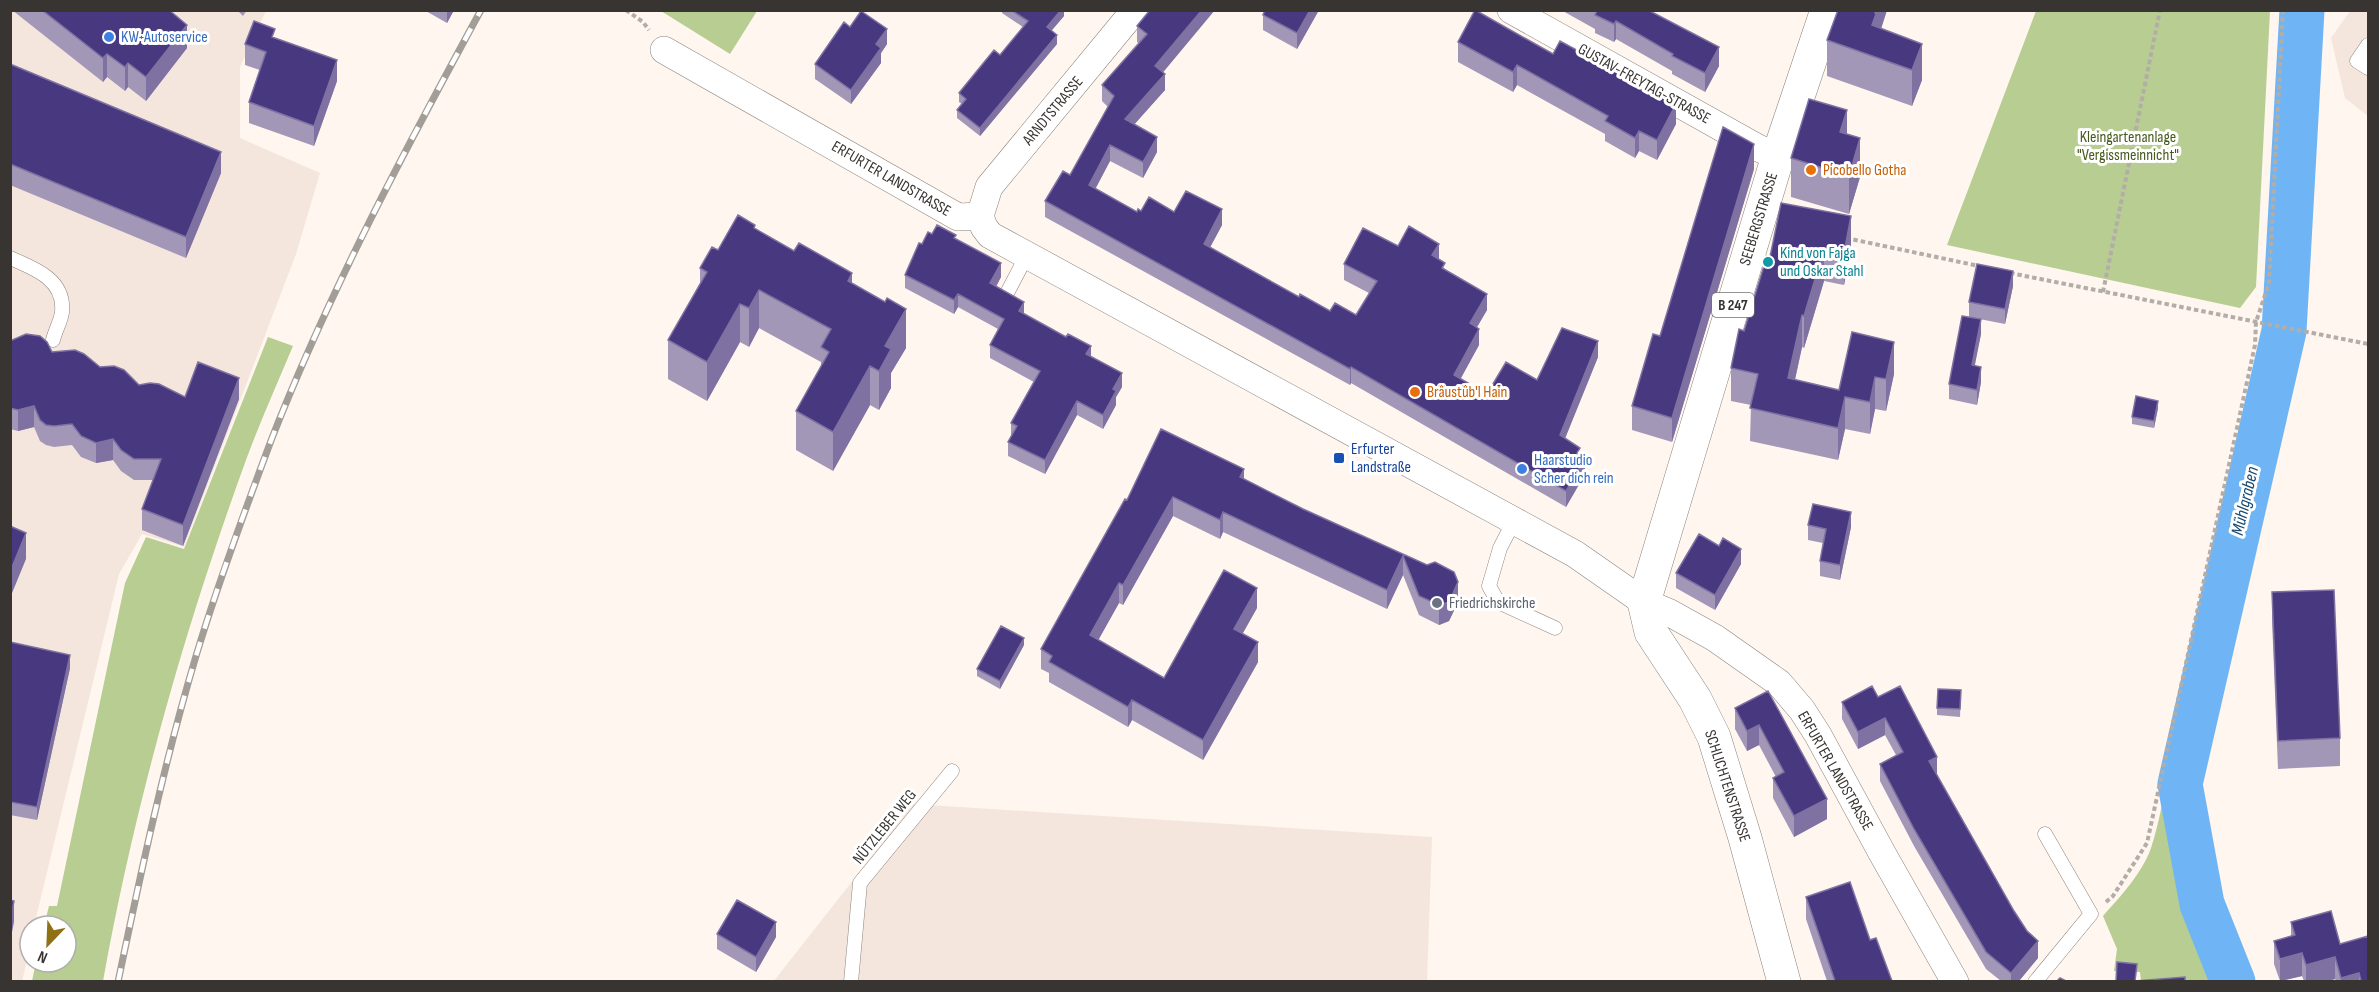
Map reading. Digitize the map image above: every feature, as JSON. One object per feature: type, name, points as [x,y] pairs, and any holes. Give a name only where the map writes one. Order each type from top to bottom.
[{"type":"main road","name":"SEEBERGSTRASSE","points":[[1644,602],[1778,156],[1827,10]]},
{"type":"main road","name":"SCHLICHTENSTRASSE","points":[[1644,602],[1652,632],[1695,699],[1714,737],[1745,838],[1784,981]]},
{"type":"street","name":"ARNDTSTRASSE","points":[[980,216],[989,187],[1135,10]]},
{"type":"street","name":"GUSTAV-FREYTAG-STRASSE","points":[[1511,10],[1758,148],[1778,156]]},
{"type":"street","name":"ERFURTER LANDSTRASSE","points":[[664,50],[958,217],[980,216],[990,235],[1514,521],[1583,560],[1644,602],[1670,613],[1748,660],[1779,683],[1802,710],[1955,981]]},
{"type":"lane","points":[[2368,45],[2357,61],[2368,68]]},
{"type":"lane","points":[[1005,297],[1027,255]]},
{"type":"lane","points":[[10,258],[41,271],[59,288],[62,313],[52,340]]},
{"type":"lane","points":[[1514,521],[1500,548],[1489,586],[1498,602],[1555,628]]},
{"type":"lane","name":"NÜTZLEBER WEG","points":[[850,981],[860,883],[952,771]]},
{"type":"lane","points":[[2035,981],[2091,914],[2045,834]]},
{"type":"path","points":[[2103,292],[2160,10]]},
{"type":"path","points":[[2091,914],[2113,896],[2147,843],[2255,345],[2256,322],[2270,283],[2283,10]]},
{"type":"path","points":[[1842,237],[1981,266]]},
{"type":"path","points":[[2003,271],[2368,344]]},
{"type":"shaded area","points":[[10,11],[266,11],[240,67],[240,138],[320,173],[296,254],[184,547],[142,534],[119,574],[37,914],[18,914],[18,974],[24,974],[22,982],[10,981]]},
{"type":"shaded area","points":[[2350,11],[2368,11],[2368,116],[2345,98],[2331,38]]},
{"type":"shaded area","points":[[913,804],[1432,837],[1427,981],[773,982]]},
{"type":"green space","points":[[661,11],[757,11],[730,54]]},
{"type":"green space","name":"Kleingartenanlage \"Vergissmeinnicht\"","points":[[2036,11],[2270,11],[2256,287],[2240,308],[1947,245]]},
{"type":"green space","points":[[268,337],[293,346],[246,460],[182,653],[130,849],[103,981],[32,981],[33,974],[78,974],[78,914],[47,914],[49,906],[57,906],[125,583],[146,537],[184,549]]},
{"type":"green space","points":[[2192,721],[2177,782],[2202,904],[2230,981],[2141,981],[2140,972],[2114,971],[2117,949],[2103,916],[2143,866],[2156,832],[2171,767],[2183,736]]},
{"type":"building","name":"KW-Autoservice","points":[[42,10],[169,10],[187,25],[146,77],[128,63],[125,67],[107,54],[103,58]]},
{"type":"building","points":[[1011,10],[1061,10],[1047,27],[1057,35],[980,128],[957,110],[966,99],[959,93],[994,50],[1000,55],[1028,21]]},
{"type":"building","points":[[1150,10],[1202,10],[1155,66],[1165,74],[1125,119],[1157,137],[1143,162],[1110,145],[1089,185],[1137,212],[1138,209],[1141,211],[1149,197],[1174,212],[1186,191],[1222,209],[1204,244],[1299,297],[1300,294],[1330,311],[1335,303],[1356,315],[1377,281],[1344,264],[1363,228],[1398,246],[1409,226],[1439,244],[1432,255],[1445,263],[1442,268],[1487,294],[1470,323],[1479,329],[1454,375],[1487,394],[1506,362],[1537,380],[1562,328],[1598,341],[1560,435],[1580,448],[1577,453],[1585,458],[1566,491],[1351,367],[1350,369],[1045,201],[1063,171],[1070,175],[1114,96],[1102,85],[1147,34],[1137,26]]},
{"type":"building","points":[[1265,10],[1310,10],[1297,33],[1263,15]]},
{"type":"building","points":[[1475,10],[1553,54],[1560,41],[1676,104],[1657,140],[1639,131],[1635,138],[1605,121],[1608,116],[1517,65],[1513,72],[1458,42]]},
{"type":"building","points":[[1596,10],[1648,10],[1719,47],[1705,73],[1672,56],[1673,54],[1616,21],[1614,24],[1595,15]]},
{"type":"building","points":[[1838,10],[1875,10],[1872,25],[1922,44],[1912,70],[1827,40]]},
{"type":"building","points":[[861,11],[887,29],[876,44],[881,48],[851,90],[815,64],[844,22],[850,27]]},
{"type":"building","points":[[254,21],[275,29],[272,37],[337,60],[314,126],[249,102],[266,52],[245,44]]},
{"type":"building","points":[[10,64],[221,152],[186,237],[10,164]]},
{"type":"building","points":[[1809,99],[1847,110],[1840,132],[1860,138],[1849,176],[1791,158]]},
{"type":"building","points":[[1723,127],[1754,144],[1672,418],[1632,406],[1653,334],[1660,336]]},
{"type":"building","points":[[1781,203],[1851,216],[1844,253],[1824,249],[1804,316],[1802,315],[1788,378],[1839,390],[1852,332],[1894,342],[1886,379],[1875,377],[1870,402],[1845,397],[1838,428],[1750,408],[1758,374],[1731,368],[1739,329],[1744,331],[1767,256],[1770,257]]},
{"type":"building","points":[[738,215],[755,225],[754,228],[794,251],[799,243],[852,273],[848,281],[885,302],[887,298],[906,309],[885,346],[891,349],[879,371],[870,366],[833,432],[796,411],[829,352],[821,347],[831,329],[759,290],[749,308],[740,304],[707,362],[668,340],[707,272],[700,268],[712,247],[718,250]]},
{"type":"building","points":[[937,225],[956,235],[954,238],[1001,263],[990,283],[1024,302],[1019,311],[1066,337],[1068,334],[1091,346],[1086,354],[1122,373],[1113,389],[1116,391],[1103,415],[1077,401],[1045,460],[1008,442],[1017,426],[1011,423],[1040,371],[990,345],[1004,319],[958,294],[954,300],[905,275],[919,243],[922,244],[928,232],[932,234]]},
{"type":"building","points":[[1977,264],[2013,271],[2005,309],[1969,302]]},
{"type":"building","points":[[1962,316],[1981,319],[1972,365],[1981,367],[1977,390],[1949,384]]},
{"type":"building","points":[[26,334],[40,336],[47,342],[52,352],[75,350],[100,367],[114,366],[124,370],[139,385],[159,384],[185,397],[198,362],[239,378],[183,525],[142,509],[161,459],[134,459],[121,450],[113,439],[96,443],[81,436],[72,424],[46,425],[40,420],[34,406],[18,410],[10,408],[10,341]]},
{"type":"building","points":[[2136,396],[2158,401],[2154,421],[2132,417]]},
{"type":"building","points":[[1161,429],[1244,469],[1240,477],[1303,509],[1427,565],[1435,562],[1454,572],[1458,582],[1449,602],[1439,605],[1419,596],[1403,556],[1387,590],[1223,512],[1220,520],[1173,497],[1123,585],[1119,583],[1090,635],[1164,678],[1224,570],[1257,588],[1234,629],[1258,642],[1203,740],[1132,700],[1128,707],[1049,662],[1052,656],[1041,649],[1125,499],[1127,500]]},
{"type":"building","points":[[1813,504],[1851,512],[1840,565],[1820,561],[1826,529],[1808,525]]},
{"type":"building","points":[[10,526],[26,533],[10,572]]},
{"type":"building","points":[[1699,534],[1719,546],[1723,538],[1741,549],[1715,595],[1676,573]]},
{"type":"building","points":[[2334,590],[2340,738],[2278,741],[2272,592]]},
{"type":"building","points":[[1001,626],[1024,638],[1000,681],[977,669]]},
{"type":"building","points":[[10,642],[70,655],[37,807],[10,802]]},
{"type":"building","points":[[1872,686],[1878,697],[1900,686],[1937,757],[1929,761],[2014,911],[2027,931],[2038,941],[2011,973],[1986,952],[1914,829],[1880,764],[1903,752],[1885,718],[1858,732],[1842,702]]},
{"type":"building","points":[[1938,689],[1961,690],[1960,709],[1937,708]]},
{"type":"building","points":[[1768,691],[1827,799],[1794,816],[1773,778],[1784,772],[1759,725],[1747,731],[1735,708]]},
{"type":"building","points":[[1850,882],[1870,940],[1876,938],[1892,981],[1835,981],[1806,897]]},
{"type":"building","points":[[10,900],[14,901],[10,920]]},
{"type":"building","points":[[737,900],[776,922],[756,957],[717,934]]},
{"type":"building","points":[[2331,911],[2340,944],[2368,936],[2368,981],[2361,981],[2359,973],[2341,978],[2335,957],[2306,965],[2302,953],[2280,959],[2274,941],[2295,935],[2291,922]]},
{"type":"building","points":[[2117,962],[2137,964],[2135,981],[2116,981]]},
{"type":"building","points":[[2185,977],[2185,981],[2135,981]]},
{"type":"waterway","name":"Mühlgraben","points":[[2233,982],[2202,904],[2180,784],[2284,331],[2302,10]]},
{"type":"railway","points":[[118,982],[135,900],[184,696],[213,601],[272,438],[318,328],[344,274],[481,10]]},
{"type":"place","name":"KW-Autoservice","points":[[109,37]]},
{"type":"place","name":"Picobello Gotha","points":[[1811,170]]},
{"type":"place","name":"Kind von Fajga und Oskar Stahl","points":[[1768,262]]},
{"type":"place","name":"Bräustüb'l Hain","points":[[1415,392]]},
{"type":"place","name":"Erfurter Landstraße","points":[[1339,458]]},
{"type":"place","name":"Haarstudio Scher dich rein","points":[[1522,469]]},
{"type":"place","name":"Friedrichskirche","points":[[1437,603]]}]
